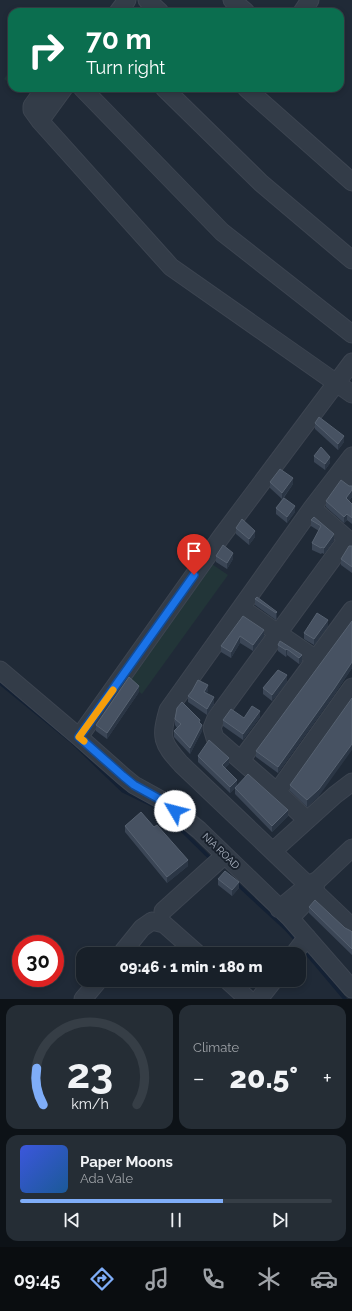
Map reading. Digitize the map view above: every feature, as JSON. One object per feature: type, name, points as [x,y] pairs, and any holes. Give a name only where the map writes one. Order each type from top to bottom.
[{"type":"street","points":[[147,0],[156,8]]},
{"type":"street","points":[[232,0],[241,8]]},
{"type":"street","points":[[43,92],[32,106],[32,110],[40,121],[171,267],[352,394]]},
{"type":"street","points":[[40,121],[61,92]]},
{"type":"street","points":[[86,92],[222,232],[352,334]]},
{"type":"street","points":[[168,92],[261,183],[352,260]]},
{"type":"street","points":[[251,92],[352,182]]},
{"type":"street","points":[[79,737],[221,537],[352,362]]},
{"type":"street","points":[[350,922],[313,885],[273,851],[181,764],[168,750],[163,739],[164,722],[168,710],[312,508],[346,477],[352,456]]},
{"type":"street","points":[[307,820],[215,738],[212,728],[216,718],[278,633],[350,541],[312,508]]},
{"type":"street","points":[[241,608],[316,658]]},
{"type":"street","points":[[241,760],[352,610]]},
{"type":"street","name":"NIA ROAD","points":[[0,670],[134,785],[163,801],[199,830],[284,913],[352,989]]},
{"type":"street","points":[[277,792],[350,694]]},
{"type":"street","points":[[334,795],[352,770]]},
{"type":"street","points":[[273,851],[334,795],[352,782]]},
{"type":"street","points":[[284,913],[352,848]]},
{"type":"street","points":[[163,911],[225,855]]},
{"type":"street","points":[[127,947],[142,928],[152,921],[164,924],[190,947]]},
{"type":"street","points":[[300,947],[307,938]]},
{"type":"street","points":[[83,999],[93,987]]},
{"type":"street","points":[[235,987],[248,999]]},
{"type":"street","points":[[259,999],[268,987]]},
{"type":"green space","points":[[8,74],[8,82],[4,79]]},
{"type":"green space","points":[[206,560],[228,575],[142,694],[124,679]]},
{"type":"building","points":[[319,417],[344,436],[338,444],[315,423]]},
{"type":"building","points":[[321,447],[330,457],[325,464],[314,456]]},
{"type":"building","points":[[280,469],[293,478],[282,493],[270,482]]},
{"type":"building","points":[[341,480],[349,486],[352,486],[352,490],[346,498],[352,504],[352,518],[347,514],[344,517],[326,501]]},
{"type":"building","points":[[284,498],[295,506],[287,517],[276,508]]},
{"type":"building","points":[[314,517],[334,534],[324,548],[312,543],[321,526],[311,520]]},
{"type":"building","points":[[242,519],[255,531],[249,539],[236,528]]},
{"type":"building","points":[[223,545],[233,553],[227,563],[216,556]]},
{"type":"building","points":[[349,546],[352,546],[352,567],[341,559]]},
{"type":"building","points":[[257,597],[277,612],[276,613],[255,599]]},
{"type":"building","points":[[317,613],[328,620],[314,639],[304,633]]},
{"type":"building","points":[[243,616],[264,630],[253,645],[240,636],[231,652],[221,646]]},
{"type":"building","points":[[352,621],[352,662],[278,767],[256,751]]},
{"type":"building","points":[[280,641],[302,655],[299,658],[287,649],[286,650],[278,645]]},
{"type":"building","points":[[278,670],[287,675],[272,695],[263,688]]},
{"type":"building","points":[[129,677],[139,686],[107,733],[96,725]]},
{"type":"building","points":[[198,680],[208,685],[204,692],[214,697],[207,709],[188,696]]},
{"type":"building","points":[[352,698],[352,744],[319,789],[307,800],[290,785]]},
{"type":"building","points":[[182,702],[200,720],[199,722],[202,725],[190,748],[174,731],[181,724],[175,719],[177,708]]},
{"type":"building","points":[[252,706],[260,711],[243,734],[223,720],[231,709],[244,718]]},
{"type":"building","points":[[209,740],[229,758],[222,765],[237,780],[230,787],[198,756]]},
{"type":"building","points":[[248,774],[288,810],[272,826],[235,788]]},
{"type":"building","points":[[141,812],[154,827],[157,825],[188,860],[167,877],[125,826]]},
{"type":"building","points":[[225,871],[239,882],[232,890],[218,879]]},
{"type":"building","points":[[315,900],[345,928],[352,932],[352,949],[309,907]]},
{"type":"waterway","points":[[0,683],[72,742],[123,791],[160,809],[212,860]]},
{"type":"waterway","points":[[235,882],[297,941]]},
{"type":"waterway","points":[[306,953],[345,999]]},
{"type":"slow traffic","points":[[84,741],[79,737],[113,690]]},
{"type":"route","points":[[175,811],[163,801],[134,785],[79,737],[194,575]]}]
